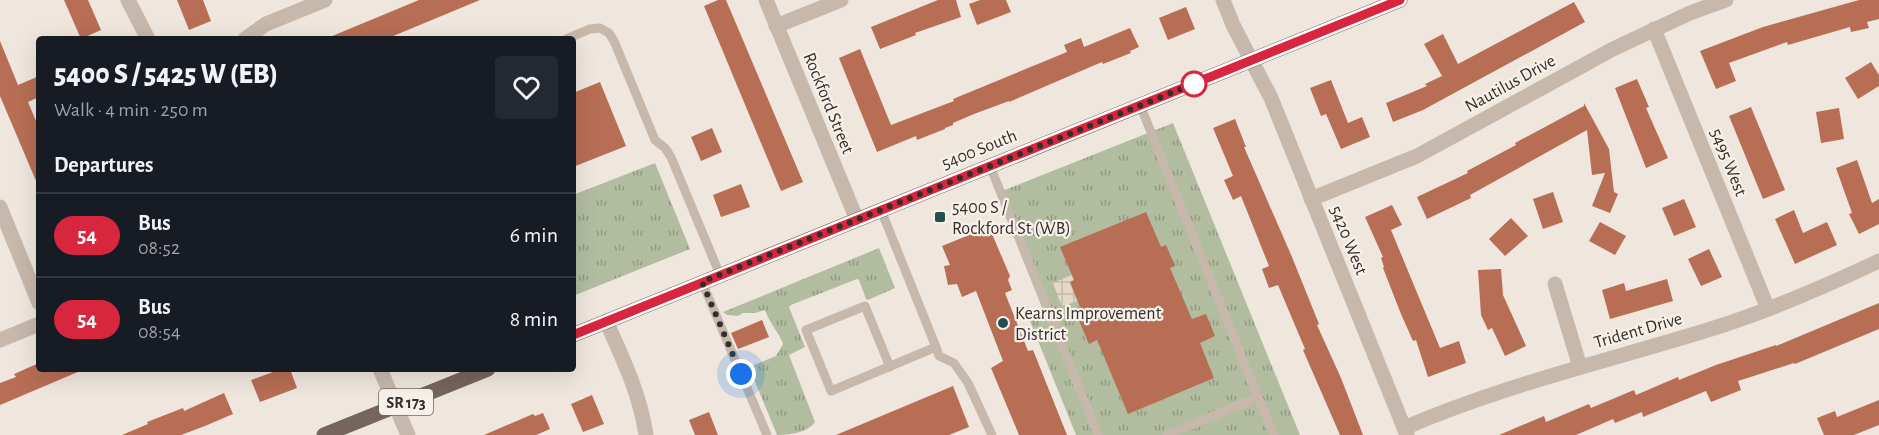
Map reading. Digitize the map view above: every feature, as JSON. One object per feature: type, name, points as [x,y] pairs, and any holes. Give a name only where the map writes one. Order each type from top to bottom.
[{"type":"main road","name":"5400 South","points":[[576,334],[1400,0]]},
{"type":"main road","name":"SR 173","points":[[324,435],[481,372]]},
{"type":"street","points":[[128,0],[146,36]]},
{"type":"street","points":[[249,36],[266,24],[325,0]]},
{"type":"street","name":"Rockford Street","points":[[766,0],[857,220]]},
{"type":"street","points":[[777,26],[841,0]]},
{"type":"street","name":"5420 West","points":[[1223,0],[1270,98],[1405,432]]},
{"type":"street","name":"Nautilus Drive","points":[[1311,199],[1417,156],[1613,49],[1654,29],[1726,0]]},
{"type":"street","name":"5495 West","points":[[1654,29],[1768,309]]},
{"type":"street","points":[[0,207],[36,296]]},
{"type":"street","name":"Trident Drive","points":[[1405,432],[1447,410],[1768,309],[1805,295],[1879,261]]},
{"type":"street","points":[[1555,284],[1580,367]]},
{"type":"street","points":[[606,321],[634,384],[646,435]]},
{"type":"street","points":[[0,340],[36,325]]},
{"type":"street","points":[[381,372],[408,435]]},
{"type":"lane","points":[[573,36],[590,29],[600,28],[609,33],[614,41],[655,140],[671,157],[720,275]]},
{"type":"lane","points":[[1140,105],[1274,435]]},
{"type":"lane","points":[[990,166],[1098,435]]},
{"type":"lane","points":[[881,210],[939,356],[954,363],[968,383],[992,435]]},
{"type":"lane","points":[[702,282],[768,435]]},
{"type":"lane","points":[[890,367],[865,306],[806,330],[831,391],[890,367],[936,347]]},
{"type":"lane","points":[[1167,435],[1258,397]]},
{"type":"green space","points":[[1173,123],[1300,435],[1076,435],[1030,321],[1046,315],[997,193]]},
{"type":"green space","points":[[655,163],[690,249],[576,295],[576,194]]},
{"type":"green space","points":[[879,248],[895,288],[868,300],[857,279],[789,307],[805,347],[789,355],[815,422],[803,431],[777,435],[749,367],[776,356],[783,344],[765,310],[743,313],[738,316],[727,315],[723,312]]},
{"type":"shaded area","points":[[1072,275],[1074,280],[1070,283],[1077,301],[1062,307],[1053,283]]},
{"type":"building","points":[[64,0],[88,0],[101,30],[88,36],[80,36]]},
{"type":"building","points":[[177,0],[203,0],[211,21],[189,30]]},
{"type":"building","points":[[419,0],[480,0],[393,36],[332,36]]},
{"type":"building","points":[[718,0],[726,0],[803,182],[781,191],[704,6]]},
{"type":"building","points":[[938,0],[956,0],[961,17],[915,33],[916,35],[880,49],[871,27]]},
{"type":"building","points":[[980,0],[1006,0],[1011,12],[977,25],[969,4]]},
{"type":"building","points":[[1859,0],[1879,0],[1879,19],[1867,22],[1869,28],[1851,32],[1850,27],[1788,45],[1787,42],[1729,63],[1736,81],[1716,89],[1700,51],[1763,27]]},
{"type":"building","points":[[1574,2],[1585,22],[1423,110],[1393,122],[1386,103],[1427,86],[1425,84],[1442,76],[1424,44],[1443,34],[1458,64]]},
{"type":"building","points":[[1186,7],[1195,29],[1168,40],[1159,18]]},
{"type":"building","points":[[1130,28],[1139,47],[1130,51],[1131,53],[1103,64],[1102,62],[1009,102],[974,114],[917,140],[916,136],[877,152],[839,58],[860,49],[891,125],[954,101],[953,99],[1067,52],[1064,45],[1081,38],[1084,47]]},
{"type":"building","points":[[0,41],[18,85],[36,77],[36,98],[28,102],[36,121],[36,181],[0,96]]},
{"type":"building","points":[[1871,62],[1879,75],[1879,86],[1858,99],[1845,78]]},
{"type":"building","points":[[1637,79],[1649,107],[1646,108],[1668,158],[1646,168],[1615,88]]},
{"type":"building","points":[[1331,80],[1348,123],[1362,117],[1370,137],[1341,149],[1326,114],[1321,116],[1310,88]]},
{"type":"building","points":[[600,82],[626,146],[576,166],[576,92]]},
{"type":"building","points":[[1584,103],[1609,149],[1614,192],[1618,194],[1610,213],[1592,206],[1605,173],[1592,175],[1587,130],[1470,195],[1471,198],[1427,219],[1417,197],[1468,173],[1467,171],[1516,145],[1515,143],[1584,106]]},
{"type":"building","points":[[1751,107],[1785,190],[1763,199],[1729,116]]},
{"type":"building","points":[[1839,108],[1844,139],[1821,143],[1816,112]]},
{"type":"building","points":[[1235,119],[1246,147],[1244,147],[1292,257],[1319,324],[1317,325],[1363,435],[1340,435],[1278,285],[1269,288],[1262,269],[1269,266],[1241,196],[1233,200],[1224,180],[1233,176],[1213,128]]},
{"type":"building","points":[[712,128],[722,152],[701,161],[691,137]]},
{"type":"building","points":[[1857,160],[1872,203],[1879,199],[1879,224],[1859,234],[1849,214],[1852,213],[1836,168]]},
{"type":"building","points":[[741,184],[750,207],[721,217],[713,195]]},
{"type":"building","points":[[1553,192],[1563,222],[1543,229],[1533,199]]},
{"type":"building","points":[[1684,199],[1696,227],[1674,236],[1662,208]]},
{"type":"building","points":[[1392,205],[1402,225],[1391,230],[1440,348],[1459,341],[1466,363],[1428,377],[1416,340],[1413,341],[1401,314],[1383,268],[1381,258],[1383,257],[1365,217]]},
{"type":"building","points":[[1794,210],[1803,233],[1827,222],[1837,245],[1795,264],[1775,219]]},
{"type":"building","points":[[1146,212],[1161,247],[1166,245],[1175,266],[1170,268],[1192,319],[1206,314],[1215,336],[1200,343],[1214,378],[1128,414],[1097,340],[1089,344],[1074,309],[1080,307],[1070,282],[1074,280],[1060,247]]},
{"type":"building","points":[[1511,218],[1528,236],[1505,256],[1489,239]]},
{"type":"building","points":[[1600,222],[1626,236],[1615,255],[1589,241]]},
{"type":"building","name":"Kearns Improvement District","points":[[989,227],[1010,276],[1008,280],[1012,290],[1005,293],[1028,351],[1033,350],[1067,435],[1019,435],[991,368],[1003,361],[976,291],[962,297],[957,284],[948,285],[944,266],[950,265],[942,246]]},
{"type":"building","points":[[1709,249],[1722,277],[1701,286],[1688,259]]},
{"type":"building","points":[[1501,269],[1503,295],[1526,346],[1505,356],[1492,328],[1488,330],[1481,315],[1478,270]]},
{"type":"building","points":[[1667,279],[1673,301],[1610,319],[1602,290],[1624,283],[1626,291]]},
{"type":"building","points":[[1879,303],[1879,329],[1795,364],[1738,381],[1741,390],[1711,402],[1706,391],[1643,417],[1642,412],[1615,423],[1613,419],[1576,435],[1499,435],[1544,416],[1546,422],[1589,404],[1591,408],[1634,390],[1636,395],[1678,377],[1679,380],[1716,365],[1776,346]]},
{"type":"building","points":[[762,320],[769,337],[738,349],[731,333]]},
{"type":"building","points":[[36,364],[36,372],[78,372],[0,405],[0,383],[16,377],[14,374]]},
{"type":"building","points":[[273,372],[291,372],[297,388],[260,402],[251,380]]},
{"type":"building","points":[[953,386],[969,427],[949,435],[836,435]]},
{"type":"building","points":[[224,393],[233,414],[205,426],[181,435],[122,435],[148,424],[147,422],[183,408],[184,411]]},
{"type":"building","points":[[592,395],[604,424],[583,432],[571,404]]},
{"type":"building","points":[[1879,400],[1879,425],[1854,435],[1824,435],[1817,418],[1835,411],[1837,417]]},
{"type":"building","points":[[709,412],[718,435],[695,435],[689,420]]},
{"type":"building","points":[[543,413],[550,429],[536,435],[484,435],[533,414],[535,416]]},
{"type":"bus line","name":"54","points":[[576,334],[1400,0]]},
{"type":"place","name":"5400 S / Rockford St (WB)","points":[[940,217]]},
{"type":"place","name":"Kearns Improvement District","points":[[1003,323]]},
{"type":"route","points":[[741,374],[702,282],[1196,83],[1194,84]]}]
